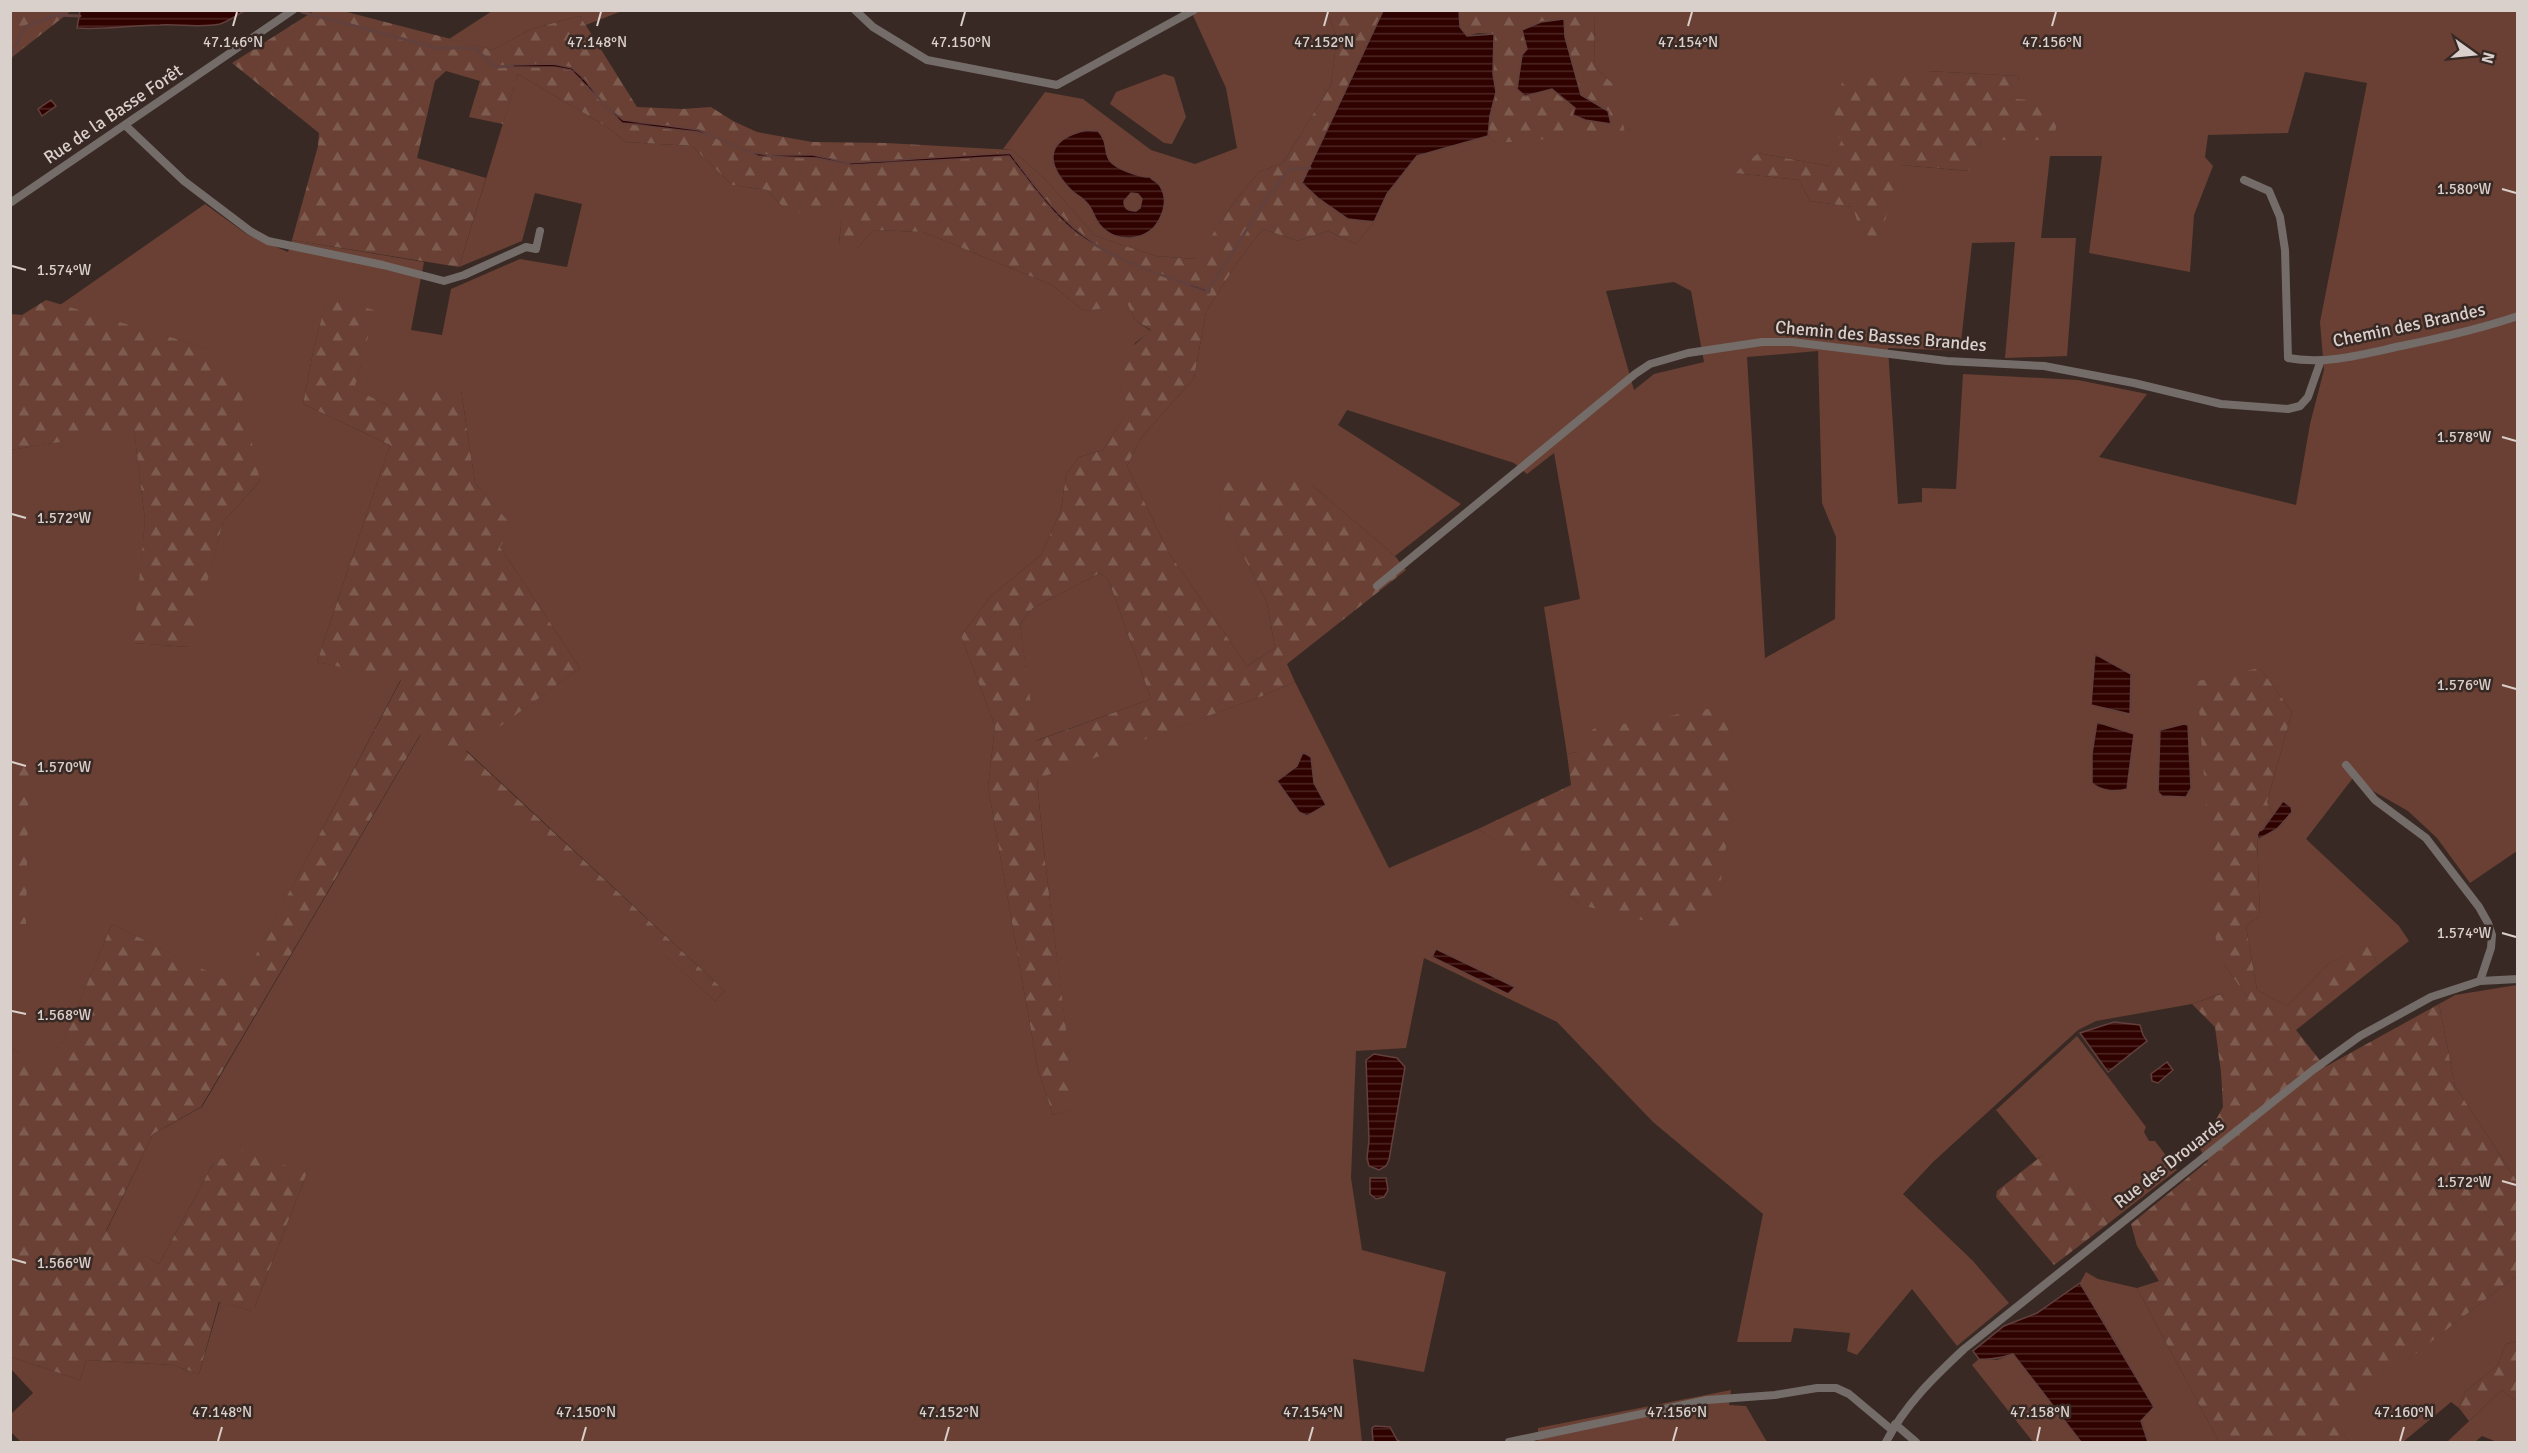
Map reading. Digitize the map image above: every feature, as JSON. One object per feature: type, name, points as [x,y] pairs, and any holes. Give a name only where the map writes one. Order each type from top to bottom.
[{"type":"street","name":"Rue de la Basse Forêt","points":[[10,203],[293,10]]},
{"type":"street","points":[[855,10],[873,27],[927,60],[1057,85],[1089,70],[1194,10]]},
{"type":"street","points":[[126,126],[184,181],[250,231],[268,241],[286,246],[383,265],[444,281],[464,275],[526,247],[536,249],[540,231]]},
{"type":"street","name":"Chemin des Brandes","points":[[2244,180],[2269,191],[2280,217],[2285,250],[2288,358],[2321,360],[2345,358],[2428,340],[2517,316]]},
{"type":"street","name":"Chemin des Basses Brandes","points":[[1377,586],[1635,374],[1650,364],[1668,357],[1762,342],[1792,342],[1947,361],[2044,366],[2134,383],[2221,404],[2288,409],[2300,405],[2308,397],[2321,360]]},
{"type":"street","points":[[2346,765],[2376,800],[2426,838],[2479,907],[2488,922],[2492,935],[2491,948],[2480,981]]},
{"type":"street","name":"Rue des Drouards","points":[[1886,1443],[1894,1427],[1918,1393],[1964,1349],[2313,1070],[2382,1022],[2431,997],[2480,981],[2517,979]]},
{"type":"street","points":[[1509,1443],[1707,1400],[1775,1395],[1817,1388],[1836,1388],[1849,1394],[1917,1443]]},
{"type":"green space","points":[[13,10],[71,11],[11,58],[10,13]]},
{"type":"green space","points":[[314,11],[343,11],[493,50],[531,29],[580,16],[637,107],[682,109],[711,107],[757,132],[812,142],[886,143],[1012,150],[1045,179],[1095,236],[1156,256],[1196,259],[1232,205],[1259,172],[1283,163],[1331,85],[1337,37],[1327,11],[1383,11],[1302,183],[1348,219],[1374,222],[1356,244],[1328,231],[1298,241],[1263,229],[1239,260],[1206,312],[1194,378],[1141,438],[1127,466],[1169,553],[1247,666],[1275,648],[1267,603],[1207,483],[1290,480],[1312,485],[1395,556],[1406,570],[1287,664],[1295,682],[1037,779],[1075,1108],[1053,1115],[1038,1070],[988,787],[995,726],[961,636],[990,597],[1041,555],[1061,510],[1066,475],[1079,457],[1103,450],[1129,408],[1120,386],[1123,355],[1151,330],[1135,320],[1128,305],[1084,311],[1052,285],[923,232],[874,230],[856,249],[843,252],[839,244],[841,224],[836,210],[809,216],[782,206],[767,190],[732,185],[692,146],[626,142],[604,125],[518,74],[503,124],[469,117],[480,81],[446,71],[435,81],[417,158],[486,178],[459,267],[292,240],[318,146],[319,133],[232,63]],"holes":[[[1100,573],[1109,581],[1151,699],[1036,741],[1020,624],[1033,608]]]},
{"type":"green space","points":[[492,11],[622,11],[586,25],[580,16],[531,29],[493,50],[449,39]]},
{"type":"green space","points":[[1191,11],[1327,11],[1337,37],[1331,85],[1283,163],[1259,172],[1232,205],[1197,259],[1156,256],[1095,236],[1045,179],[1012,150],[1003,149],[1045,92],[1083,99],[1151,150],[1195,164],[1237,148],[1226,88]]},
{"type":"green space","points":[[1459,11],[1595,11],[1594,66],[1612,83],[1625,133],[1496,143],[1488,136],[1496,92],[1493,74],[1494,34],[1478,33],[1467,36],[1460,27]],"holes":[[[1564,19],[1565,37],[1581,95],[1608,111],[1573,115],[1575,108],[1552,89],[1524,96],[1517,89],[1522,55]]]},
{"type":"green space","points":[[1595,11],[2517,11],[2517,851],[2470,883],[2437,838],[2408,811],[2373,791],[2356,774],[2306,839],[2399,926],[2409,941],[2378,965],[2368,945],[2329,963],[2287,1006],[2257,990],[2246,926],[2260,916],[2257,836],[2259,839],[2277,829],[2292,809],[2283,801],[2273,814],[2267,802],[2292,712],[2260,668],[2224,964],[2250,1001],[2220,994],[2192,1004],[2096,1021],[2078,1030],[1933,1162],[1903,1194],[1973,1261],[2009,1303],[1957,1346],[1912,1289],[1857,1355],[1847,1351],[1850,1333],[1794,1328],[1791,1342],[1737,1342],[1763,1214],[1653,1122],[1557,1022],[1424,958],[1406,1048],[1356,1051],[1351,1178],[1362,1250],[1446,1272],[1424,1372],[1353,1359],[1362,1442],[21,1442],[11,1432],[11,1414],[33,1393],[11,1369],[11,1357],[80,1380],[86,1360],[173,1365],[199,1374],[220,1302],[253,1311],[307,1173],[214,1162],[159,1264],[106,1232],[153,1134],[202,1107],[421,734],[715,1001],[725,991],[466,750],[580,668],[500,547],[512,527],[475,483],[461,390],[388,405],[353,389],[362,363],[327,299],[314,347],[303,404],[390,445],[317,662],[401,679],[239,988],[112,924],[51,1071],[11,1048],[11,450],[134,429],[145,520],[134,643],[189,647],[223,522],[260,481],[209,349],[60,305],[205,204],[248,235],[288,252],[292,240],[424,262],[411,330],[442,335],[451,289],[520,259],[567,267],[582,204],[535,193],[522,241],[459,267],[518,74],[604,125],[626,142],[692,146],[732,185],[767,190],[782,206],[837,210],[841,224],[839,244],[856,249],[874,230],[923,232],[1052,285],[1084,311],[1128,304],[1135,320],[1151,331],[1135,343],[1120,386],[1130,407],[1103,450],[1079,457],[1066,475],[1061,510],[1041,555],[990,597],[961,636],[995,726],[988,787],[1038,1070],[1053,1115],[1074,1108],[1037,778],[1260,697],[1295,682],[1389,868],[1478,829],[1531,863],[1581,905],[1578,752],[1567,754],[1544,607],[1580,599],[1554,453],[1527,474],[1514,463],[1347,410],[1338,425],[1461,504],[1395,556],[1312,485],[1208,484],[1267,603],[1275,648],[1247,666],[1169,553],[1127,466],[1141,438],[1194,378],[1206,312],[1239,260],[1263,229],[1298,241],[1328,231],[1356,244],[1374,222],[1387,194],[1417,156],[1488,136],[1496,143],[1612,83],[1594,66]],"holes":[[[1927,71],[2019,76],[2014,99],[2053,140],[1982,140],[1968,171],[1901,165],[1854,207],[1810,201],[1799,180],[1736,173],[1758,153],[1829,166],[1843,140]],[[2305,72],[2367,83],[2320,322],[2324,370],[2310,424],[2296,505],[2099,457],[2147,394],[2078,380],[1963,374],[1956,489],[1922,488],[1922,502],[1898,504],[1888,348],[1960,351],[1972,243],[2015,242],[2005,358],[2067,356],[2076,238],[2041,238],[2050,156],[2102,156],[2089,253],[2190,272],[2194,215],[2213,166],[2205,157],[2208,135],[2288,133]],[[1674,282],[1691,291],[1704,362],[1654,374],[1634,390],[1606,291]],[[1818,351],[1822,503],[1836,537],[1835,619],[1765,658],[1747,357]]]},
{"type":"green space","points":[[1927,71],[2019,76],[2015,99],[2060,102],[2054,140],[1982,140],[1969,171],[1901,165],[1880,238],[1861,234],[1853,207],[1810,201],[1799,180],[1735,173],[1758,153],[1829,166],[1842,140],[1831,131],[1842,82]]},
{"type":"green space","points":[[1164,74],[1174,77],[1186,117],[1172,144],[1164,143],[1110,104],[1116,92]]},
{"type":"green space","points":[[327,298],[374,310],[354,389],[388,405],[403,390],[461,390],[475,483],[513,527],[500,547],[580,668],[466,751],[725,991],[715,1001],[420,735],[201,1107],[153,1134],[106,1231],[159,1264],[214,1162],[243,1150],[307,1173],[253,1311],[219,1302],[199,1374],[173,1365],[86,1360],[80,1380],[11,1357],[11,1048],[51,1070],[112,924],[239,987],[401,680],[317,662],[390,445],[303,404],[314,347]]},
{"type":"green space","points":[[46,300],[210,349],[239,382],[260,481],[223,522],[190,647],[133,643],[145,520],[134,430],[11,450],[11,314],[22,315]]},
{"type":"green space","points":[[1100,573],[1109,581],[1151,699],[1035,741],[1020,624],[1033,608]]},
{"type":"green space","points":[[2260,668],[2292,712],[2267,802],[2273,814],[2257,836],[2260,916],[2246,926],[2257,990],[2287,1006],[2329,963],[2368,944],[2378,965],[2296,1030],[2325,1067],[2439,1004],[2455,1086],[2517,1181],[2517,1275],[2334,1417],[2349,1442],[2219,1442],[2137,1288],[2159,1281],[2137,1246],[2131,1224],[2208,1161],[2200,1149],[2223,1107],[2215,1027],[2192,1004],[2221,994],[2249,1000],[2224,964],[2216,942],[2197,681]]},
{"type":"green space","points":[[1731,705],[1733,801],[1719,892],[1690,932],[1581,905],[1531,864],[1478,829],[1571,785],[1567,754],[1578,752],[1593,729]]},
{"type":"green space","points":[[29,756],[26,924],[11,924],[11,757]]},
{"type":"green space","points":[[2517,985],[2517,1181],[2455,1086],[2439,1004],[2455,995]]},
{"type":"green space","points":[[2077,1036],[2146,1127],[2144,1132],[2149,1141],[2155,1141],[2177,1170],[2109,1223],[2049,1151],[2037,1159],[1996,1110]]},
{"type":"green space","points":[[2049,1150],[2109,1223],[2054,1265],[1996,1197],[1997,1191]]},
{"type":"green space","points":[[2086,1272],[2098,1279],[2137,1288],[2219,1442],[2148,1442],[2121,1350],[2080,1283]]},
{"type":"green space","points":[[2517,1275],[2517,1341],[2506,1344],[2497,1366],[2465,1392],[2459,1408],[2451,1402],[2403,1442],[2349,1442],[2333,1417]]},
{"type":"green space","points":[[2517,1341],[2517,1402],[2502,1390],[2469,1421],[2459,1408],[2465,1392],[2497,1366],[2506,1344]]},
{"type":"green space","points":[[2013,1354],[2081,1442],[2033,1442],[1972,1365],[1979,1359],[1997,1360]]},
{"type":"green space","points":[[1731,1390],[1729,1405],[1746,1406],[1767,1442],[1538,1442],[1538,1428]]},
{"type":"green space","points":[[2502,1390],[2517,1402],[2517,1442],[2497,1442],[2482,1436],[2475,1442],[2447,1442]]},
{"type":"shaded area","points":[[80,10],[244,11],[220,24],[213,25],[77,28]]},
{"type":"shaded area","points":[[1383,11],[1459,11],[1460,27],[1467,36],[1494,34],[1493,74],[1496,92],[1488,136],[1417,156],[1387,194],[1374,222],[1348,219],[1318,198],[1302,183]]},
{"type":"shaded area","points":[[1564,19],[1565,37],[1581,95],[1608,111],[1611,124],[1585,120],[1573,115],[1575,108],[1552,89],[1525,96],[1517,89],[1522,55],[1527,49],[1522,30],[1541,22]]},
{"type":"shaded area","points":[[553,64],[572,68],[605,105],[623,120],[699,130],[750,152],[768,155],[813,155],[849,163],[1010,153],[1057,212],[1091,241],[1133,264],[1210,291],[1209,293],[1148,271],[1119,258],[1078,235],[1056,214],[1009,156],[851,165],[817,158],[758,156],[697,132],[622,123],[571,70],[554,67],[511,67],[511,65]]},
{"type":"shaded area","points":[[51,100],[56,106],[42,116],[38,109]]},
{"type":"shaded area","points":[[1087,130],[1098,131],[1104,139],[1108,158],[1113,164],[1129,172],[1150,177],[1159,185],[1164,194],[1163,212],[1154,227],[1147,233],[1122,238],[1106,231],[1098,223],[1088,204],[1062,179],[1053,161],[1054,152],[1057,145],[1074,134]],"holes":[[[1131,193],[1138,194],[1142,199],[1140,208],[1136,211],[1127,209],[1124,201]]]},
{"type":"shaded area","points":[[2095,654],[2131,674],[2130,714],[2091,705]]},
{"type":"shaded area","points":[[2097,722],[2134,734],[2127,789],[2108,790],[2092,783],[2092,754]]},
{"type":"shaded area","points":[[2188,725],[2191,788],[2186,797],[2162,796],[2158,792],[2160,730]]},
{"type":"shaded area","points":[[1303,752],[1311,757],[1314,783],[1326,805],[1307,816],[1299,812],[1277,781],[1297,766]]},
{"type":"shaded area","points":[[2283,801],[2291,807],[2292,812],[2277,829],[2259,839],[2257,836],[2259,831]]},
{"type":"shaded area","points":[[1436,949],[1515,987],[1508,994],[1432,957]]},
{"type":"shaded area","points":[[2114,1022],[2140,1025],[2147,1041],[2108,1072],[2080,1033]]},
{"type":"shaded area","points":[[1374,1054],[1397,1058],[1405,1067],[1389,1160],[1386,1166],[1379,1170],[1369,1166],[1367,1158],[1369,1140],[1366,1060]]},
{"type":"shaded area","points":[[2167,1062],[2173,1070],[2158,1083],[2152,1081],[2151,1074]]},
{"type":"shaded area","points":[[1370,1178],[1386,1178],[1388,1190],[1384,1197],[1376,1199],[1370,1194]]},
{"type":"shaded area","points":[[2080,1283],[2154,1407],[2141,1421],[2148,1442],[2081,1442],[2013,1354],[1979,1359],[1973,1351],[2004,1326],[2037,1313]]},
{"type":"shaded area","points":[[1375,1426],[1390,1427],[1397,1440],[1401,1442],[1373,1442],[1372,1428]]},
{"type":"waterway","points":[[302,12],[437,48],[475,48],[495,67],[512,66]]},
{"type":"waterway","points":[[10,59],[25,27],[55,15],[80,16]]},
{"type":"waterway","points":[[1206,291],[1289,169],[1310,168]]}]
